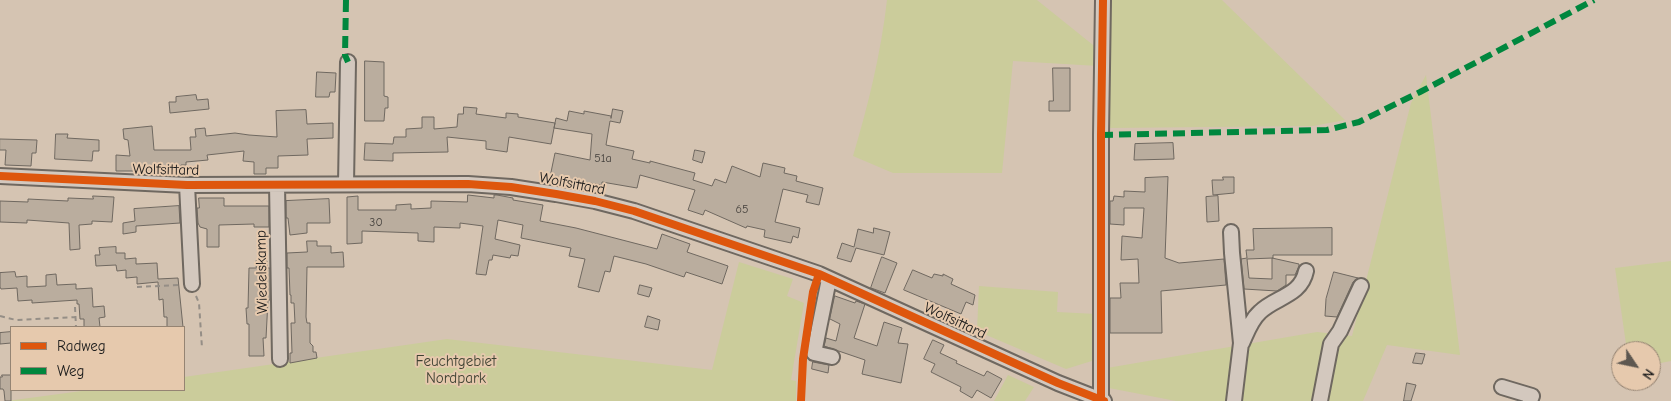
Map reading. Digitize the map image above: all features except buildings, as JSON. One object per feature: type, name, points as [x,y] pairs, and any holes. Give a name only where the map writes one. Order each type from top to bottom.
[{"type":"street","name":"Wolfsittard","points":[[0,176],[188,185],[468,184],[512,187],[595,201],[634,211],[829,279],[1058,383],[1103,401],[1101,135],[1103,0]]},
{"type":"street","points":[[346,184],[348,62]]},
{"type":"street","name":"Wolfsittard","points":[[188,185],[192,284]]},
{"type":"street","name":"Wiedelskamp","points":[[277,185],[280,359]]},
{"type":"street","points":[[1231,232],[1241,343],[1234,401]]},
{"type":"street","points":[[1241,343],[1258,313],[1271,303],[1295,292],[1305,277],[1306,272]]},
{"type":"street","points":[[829,279],[814,352],[832,357]]},
{"type":"street","points":[[1320,401],[1331,344],[1340,330],[1361,286]]},
{"type":"street","points":[[1502,387],[1532,396],[1530,401]]},
{"type":"path","points":[[137,287],[192,284],[198,303],[202,348]]},
{"type":"path","points":[[75,307],[76,326]]},
{"type":"path","points":[[0,316],[16,320],[76,317]]},
{"type":"green space","points":[[887,0],[1037,0],[1098,49],[1098,66],[1013,61],[1002,173],[893,173],[853,156],[873,79]]},
{"type":"green space","points":[[1110,0],[1222,0],[1345,120],[1313,126],[1107,128]]},
{"type":"green space","points":[[1426,75],[1460,355],[1387,345],[1363,401],[1176,401],[1109,388],[1107,368],[1317,332],[1352,336],[1411,103]]},
{"type":"green space","points":[[1671,261],[1671,361],[1661,363],[1661,341],[1626,341],[1615,268]]},
{"type":"green space","name":"Feuchtgebiet Nordpark","points":[[739,262],[793,279],[787,296],[804,303],[791,380],[796,381],[796,401],[7,401],[82,391],[185,391],[185,377],[447,339],[712,370]]},
{"type":"green space","points":[[979,286],[1058,292],[1057,312],[1096,314],[1095,360],[1066,369],[977,331]]},
{"type":"green space","points":[[1008,375],[1034,387],[1025,401],[994,401]]},
{"type":"marked path","points":[[346,0],[345,55],[348,62]]},
{"type":"marked path","points":[[1101,135],[1327,130],[1359,122],[1594,0]]},
{"type":"cycle path","points":[[1101,400],[1103,0]]},
{"type":"cycle path","points":[[0,176],[187,185],[468,184],[511,187],[595,201],[634,211],[819,274],[1058,383],[1104,401]]},
{"type":"cycle path","points":[[801,401],[803,359],[813,292],[819,274]]}]
